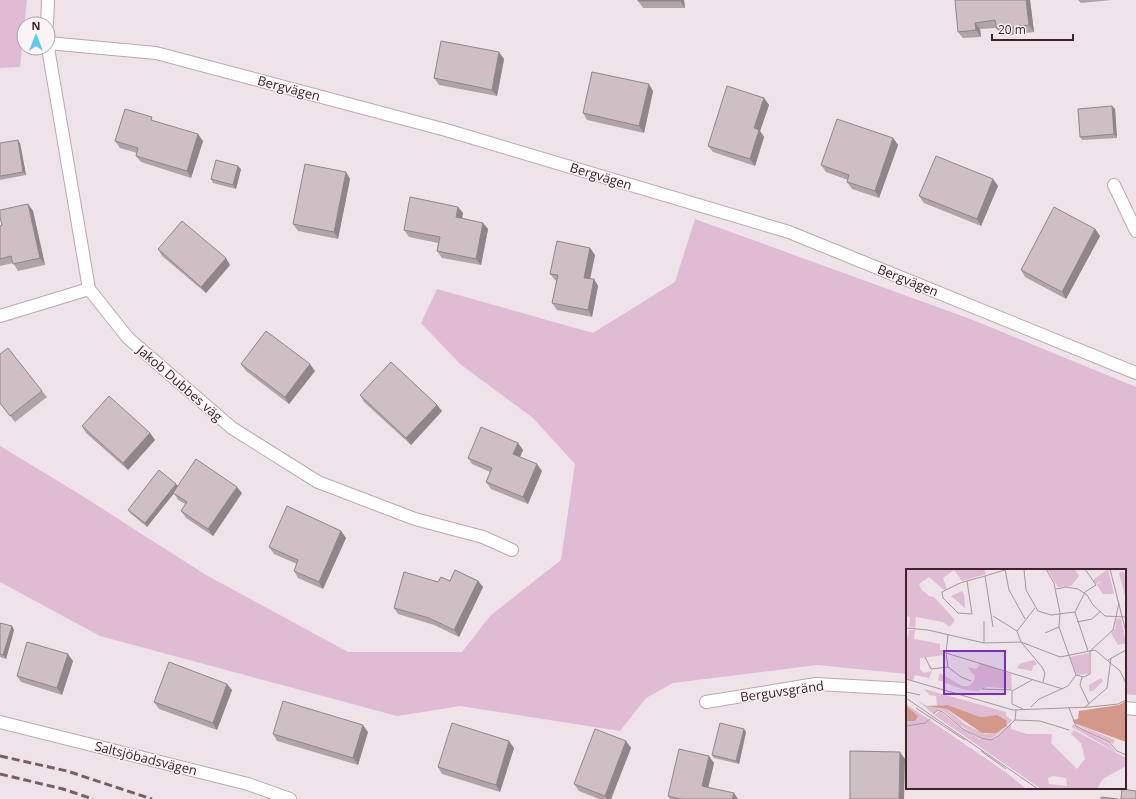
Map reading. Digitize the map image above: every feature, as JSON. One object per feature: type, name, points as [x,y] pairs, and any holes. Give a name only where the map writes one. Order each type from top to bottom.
[{"type":"street","points":[[48,0],[48,16]]},
{"type":"street","name":"Bergvägen","points":[[56,44],[156,53],[446,130],[781,229],[1136,373]]},
{"type":"street","name":"Jakob Dubbes väg","points":[[49,56],[89,289],[128,338],[232,428],[318,482],[416,519],[483,537],[512,550]]},
{"type":"street","points":[[1114,185],[1136,231]]},
{"type":"street","points":[[0,316],[89,289]]},
{"type":"street","name":"Berguvsgränd","points":[[706,702],[816,684],[906,689]]},
{"type":"street","points":[[1126,708],[1136,709]]},
{"type":"street","name":"Saltsjöbadsvägen","points":[[0,722],[248,784],[290,799]]},
{"type":"shaded area","points":[[0,0],[27,0],[25,16],[16,16],[16,56],[21,56],[20,67],[0,68]]},
{"type":"shaded area","points":[[695,219],[973,320],[1136,387],[1136,695],[1126,694],[1126,569],[906,569],[906,674],[817,665],[673,683],[646,698],[620,731],[460,706],[397,716],[100,636],[0,582],[0,446],[76,492],[206,575],[348,652],[462,652],[490,616],[561,560],[575,464],[533,418],[460,364],[421,323],[437,289],[593,333],[675,282]]},
{"type":"building","points":[[680,0],[680,1],[638,1]]},
{"type":"building","points":[[955,0],[1026,0],[1029,25],[997,29],[995,20],[975,23],[976,30],[958,32]]},
{"type":"building","points":[[441,41],[499,52],[492,90],[434,78]]},
{"type":"building","points":[[592,72],[649,84],[639,126],[583,113]]},
{"type":"building","points":[[727,86],[764,98],[754,128],[759,130],[750,159],[708,146]]},
{"type":"building","points":[[1112,106],[1114,134],[1080,137],[1078,109]]},
{"type":"building","points":[[125,109],[152,117],[151,120],[198,134],[187,171],[136,156],[138,148],[115,141]]},
{"type":"building","points":[[837,119],[893,138],[875,191],[847,182],[849,175],[821,165]]},
{"type":"building","points":[[18,140],[23,172],[0,176],[0,143]]},
{"type":"building","points":[[936,156],[993,179],[977,219],[919,196]]},
{"type":"building","points":[[216,160],[238,166],[233,185],[211,179]]},
{"type":"building","points":[[305,164],[346,172],[334,232],[293,224]]},
{"type":"building","points":[[410,197],[458,207],[456,217],[483,223],[476,259],[437,251],[440,237],[404,230]]},
{"type":"building","points":[[28,204],[40,258],[13,264],[11,256],[0,259],[0,226],[2,225],[0,210]]},
{"type":"building","points":[[1054,207],[1095,229],[1062,292],[1021,270]]},
{"type":"building","points":[[182,221],[226,258],[201,287],[158,249]]},
{"type":"building","points":[[557,241],[590,248],[584,278],[594,279],[588,310],[552,303],[558,275],[550,274]]},
{"type":"building","points":[[266,331],[310,364],[285,397],[241,364]]},
{"type":"building","points":[[8,348],[42,391],[10,416],[0,403],[0,354]]},
{"type":"building","points":[[391,362],[437,405],[406,438],[360,395]]},
{"type":"building","points":[[109,396],[150,433],[123,463],[82,426]]},
{"type":"building","points":[[481,427],[518,443],[513,454],[537,464],[523,497],[486,482],[492,468],[468,458]]},
{"type":"building","points":[[196,459],[237,487],[208,529],[181,511],[187,502],[173,493]]},
{"type":"building","points":[[159,470],[176,484],[145,523],[128,510]]},
{"type":"building","points":[[287,506],[341,531],[319,582],[294,571],[298,560],[269,547]]},
{"type":"building","points":[[455,570],[478,581],[454,630],[429,618],[394,608],[404,572],[438,582],[441,577],[450,581]]},
{"type":"building","points":[[0,623],[12,626],[3,655],[0,654]]},
{"type":"building","points":[[27,642],[68,654],[57,688],[17,676]]},
{"type":"building","points":[[169,662],[227,684],[213,723],[154,702]]},
{"type":"building","points":[[283,701],[363,725],[353,758],[273,734]]},
{"type":"building","points":[[452,723],[509,741],[496,785],[438,767]]},
{"type":"building","points":[[720,723],[744,729],[736,761],[712,755]]},
{"type":"building","points":[[595,729],[626,741],[605,796],[574,784]]},
{"type":"building","points":[[679,749],[709,756],[702,786],[734,793],[732,799],[681,799],[668,796]]},
{"type":"building","points":[[850,751],[900,752],[899,799],[850,799]]},
{"type":"building","points":[[1122,789],[1136,791],[1136,799],[1121,799]]},
{"type":"building","points":[[1101,797],[1118,799],[1101,799]]},
{"type":"railway","points":[[0,756],[67,771],[152,799]]},
{"type":"railway","points":[[0,774],[63,789],[93,799]]}]
